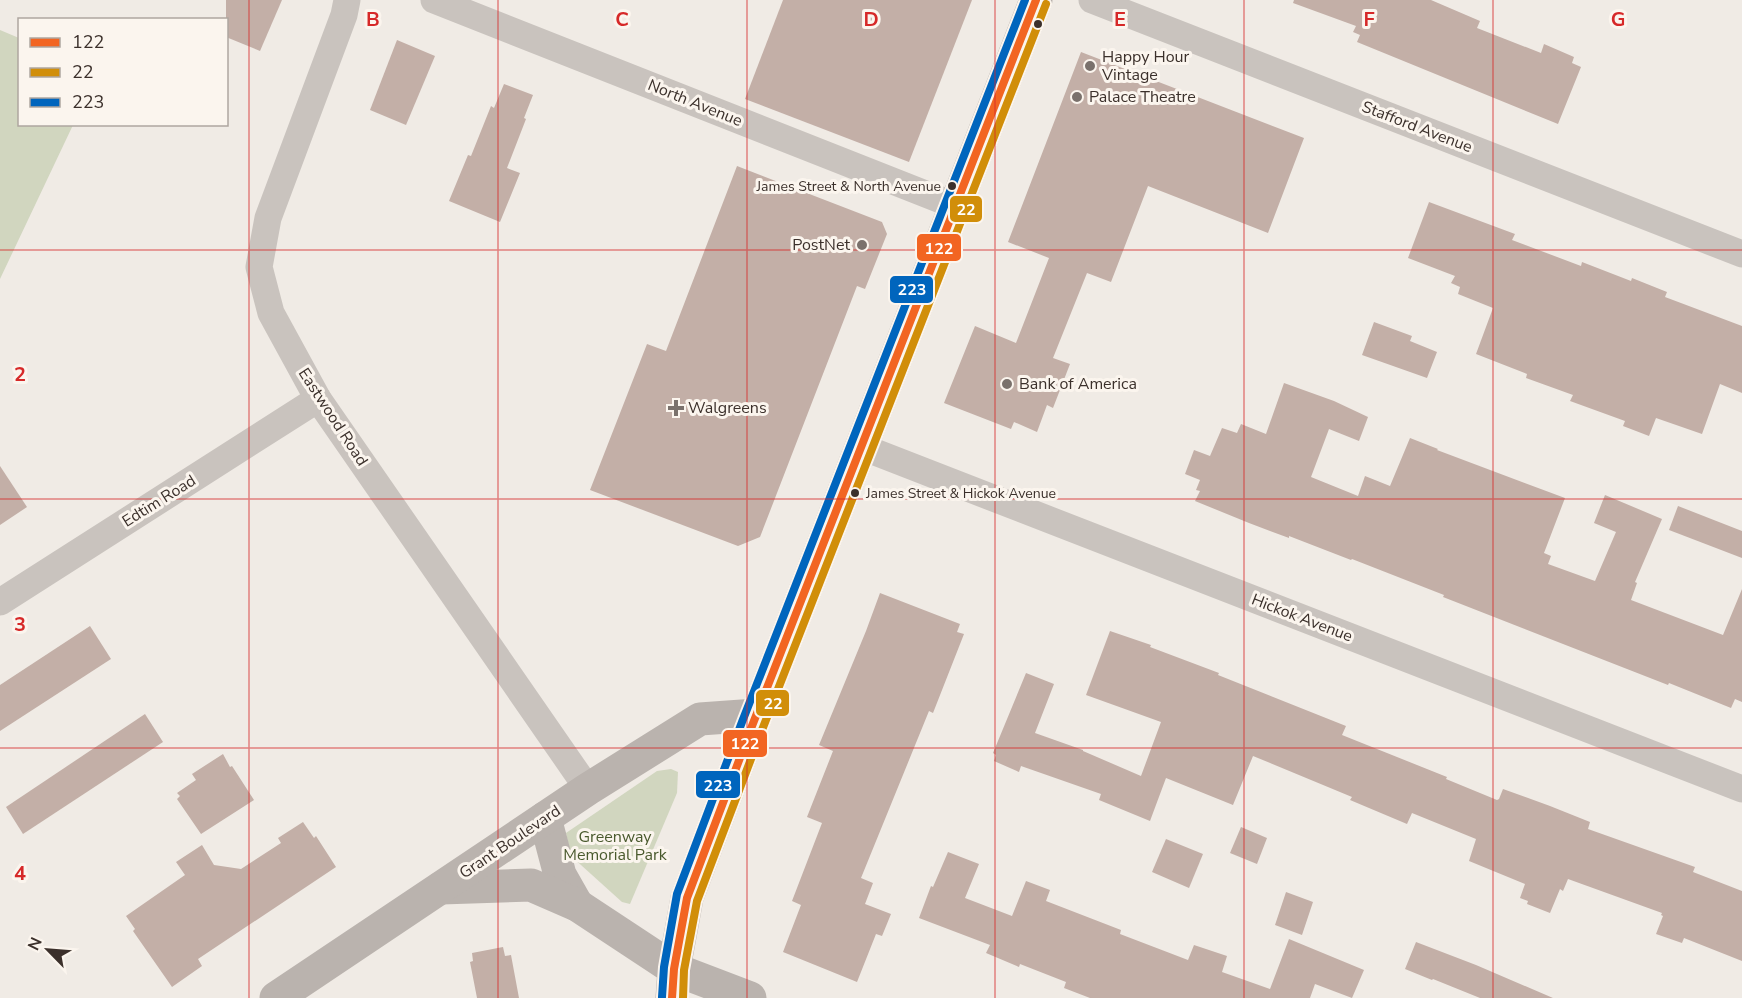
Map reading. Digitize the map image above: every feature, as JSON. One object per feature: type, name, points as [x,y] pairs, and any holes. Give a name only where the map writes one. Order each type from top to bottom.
[{"type":"main road","points":[[673,983],[687,898],[756,715],[1036,0]]},
{"type":"street","name":"Eastwood Road","points":[[347,0],[344,15],[268,218],[259,267],[271,313],[318,399],[588,789]]},
{"type":"street","name":"North Avenue","points":[[434,0],[956,206]]},
{"type":"street","name":"Stafford Avenue","points":[[1092,0],[1742,254]]},
{"type":"street","name":"Edtim Road","points":[[0,602],[318,399]]},
{"type":"street","name":"Hickok Avenue","points":[[862,447],[1742,789]]},
{"type":"street","name":"Grant Boulevard","points":[[276,998],[588,789],[700,719],[756,715]]},
{"type":"street","points":[[545,818],[560,875],[577,905]]},
{"type":"street","points":[[441,888],[531,885],[577,905],[673,983],[750,998]]},
{"type":"green space","points":[[0,30],[18,38],[18,126],[73,126],[0,279]]},
{"type":"green space","name":"Greenway Memorial Park","points":[[671,769],[678,772],[677,793],[630,904],[622,902],[571,856],[566,833],[657,771]]},
{"type":"building","points":[[226,0],[282,0],[260,51],[228,38],[228,18],[226,18]]},
{"type":"building","points":[[783,0],[972,0],[909,162],[745,99]]},
{"type":"building","points":[[1294,0],[1431,0],[1480,21],[1477,28],[1541,53],[1544,44],[1574,57],[1572,63],[1581,67],[1558,124],[1357,42],[1360,35],[1353,32],[1356,26],[1293,3]]},
{"type":"building","points":[[397,40],[435,56],[406,125],[370,110]]},
{"type":"building","points":[[1081,52],[1304,138],[1268,233],[1148,186],[1111,282],[1087,273],[1053,358],[1070,364],[1053,408],[1047,405],[1037,432],[1014,422],[1011,429],[944,403],[975,326],[1016,343],[1049,258],[1008,242]]},
{"type":"building","points":[[504,84],[533,95],[507,168],[520,173],[500,222],[449,201],[468,155],[471,156],[491,106],[494,108]]},
{"type":"building","points":[[737,166],[882,222],[887,234],[865,289],[857,286],[760,537],[738,546],[590,490],[647,344],[666,351]]},
{"type":"building","points":[[1429,202],[1515,234],[1512,240],[1581,266],[1582,262],[1631,281],[1632,278],[1667,292],[1665,297],[1742,326],[1742,393],[1720,384],[1702,434],[1656,418],[1649,436],[1623,426],[1625,421],[1570,401],[1573,395],[1526,378],[1527,374],[1476,354],[1493,308],[1458,294],[1460,287],[1451,283],[1455,276],[1408,258]]},
{"type":"building","points":[[1374,322],[1412,336],[1410,341],[1437,352],[1427,378],[1362,355]]},
{"type":"building","points":[[1284,383],[1334,401],[1368,417],[1359,441],[1329,429],[1311,477],[1358,496],[1365,476],[1390,486],[1410,438],[1565,498],[1544,553],[1551,556],[1548,564],[1595,581],[1616,532],[1594,523],[1605,495],[1662,519],[1635,582],[1637,583],[1631,600],[1723,635],[1742,589],[1742,702],[1735,699],[1731,708],[1669,683],[1668,685],[1352,559],[1289,536],[1289,538],[1195,501],[1200,491],[1196,490],[1200,480],[1185,474],[1194,450],[1210,456],[1222,428],[1237,433],[1241,424],[1266,434]]},
{"type":"building","points":[[0,466],[27,507],[0,525]]},
{"type":"building","points":[[1678,506],[1742,531],[1742,558],[1669,530]]},
{"type":"building","points":[[880,593],[960,624],[957,632],[964,634],[933,713],[929,711],[861,878],[873,883],[865,904],[891,914],[882,936],[876,934],[857,982],[783,952],[801,905],[792,901],[822,823],[807,817],[833,751],[819,745]]},
{"type":"building","points":[[90,626],[111,659],[0,731],[0,685]]},
{"type":"building","points":[[1110,631],[1151,645],[1150,647],[1346,726],[1342,735],[1447,777],[1446,779],[1497,800],[1503,789],[1550,806],[1590,822],[1588,829],[1695,867],[1693,872],[1742,891],[1742,961],[1684,938],[1682,943],[1656,934],[1662,913],[1568,879],[1563,891],[1560,889],[1550,913],[1527,904],[1528,901],[1520,898],[1525,884],[1469,861],[1476,839],[1412,813],[1407,824],[1350,800],[1352,797],[1253,756],[1233,805],[1166,778],[1150,821],[1099,800],[1101,794],[1021,766],[1019,772],[994,761],[996,755],[993,753],[1026,673],[1054,684],[1035,733],[1083,750],[1141,776],[1161,722],[1086,695]]},
{"type":"building","points":[[145,714],[163,742],[23,834],[6,807]]},
{"type":"building","points":[[223,754],[254,800],[201,834],[177,799],[180,796],[177,793],[196,780],[192,774]]},
{"type":"building","points":[[303,822],[314,838],[316,836],[336,867],[198,959],[202,966],[172,987],[133,931],[135,929],[126,916],[185,875],[176,862],[202,845],[214,865],[241,869],[281,843],[278,838]]},
{"type":"building","points":[[1241,827],[1267,838],[1257,864],[1230,853]]},
{"type":"building","points":[[1166,839],[1203,854],[1189,888],[1152,872]]},
{"type":"building","points":[[948,852],[979,864],[965,898],[1012,916],[1026,881],[1050,890],[1046,901],[1121,930],[1120,934],[1188,960],[1194,945],[1227,956],[1222,972],[1270,989],[1289,939],[1364,970],[1352,998],[1315,984],[1310,998],[1090,998],[1064,988],[1066,982],[1020,964],[1019,967],[986,953],[990,945],[919,918],[931,886],[933,887]]},
{"type":"building","points":[[1286,892],[1313,902],[1302,935],[1275,925]]},
{"type":"building","points":[[1416,942],[1553,998],[1480,998],[1405,969]]},
{"type":"building","points":[[503,947],[505,956],[511,955],[519,998],[477,998],[470,962],[473,961],[472,953]]},
{"type":"transit line","name":"223","points":[[662,997],[664,967],[677,894],[742,722],[1025,0]]},
{"type":"transit line","name":"122","points":[[672,998],[674,969],[687,898],[1036,0]]},
{"type":"transit line","name":"22","points":[[683,998],[684,970],[697,901],[1046,4]]},
{"type":"place","name":"Happy Hour Vintage","points":[[1090,66]]},
{"type":"place","name":"Palace Theatre","points":[[1077,97]]},
{"type":"place","name":"James Street & North Avenue","points":[[952,186]]},
{"type":"place","name":"PostNet","points":[[862,245]]},
{"type":"place","name":"Bank of America","points":[[1007,384]]},
{"type":"place","name":"Walgreens","points":[[676,408]]},
{"type":"place","name":"James Street & Hickok Avenue","points":[[855,493]]}]
